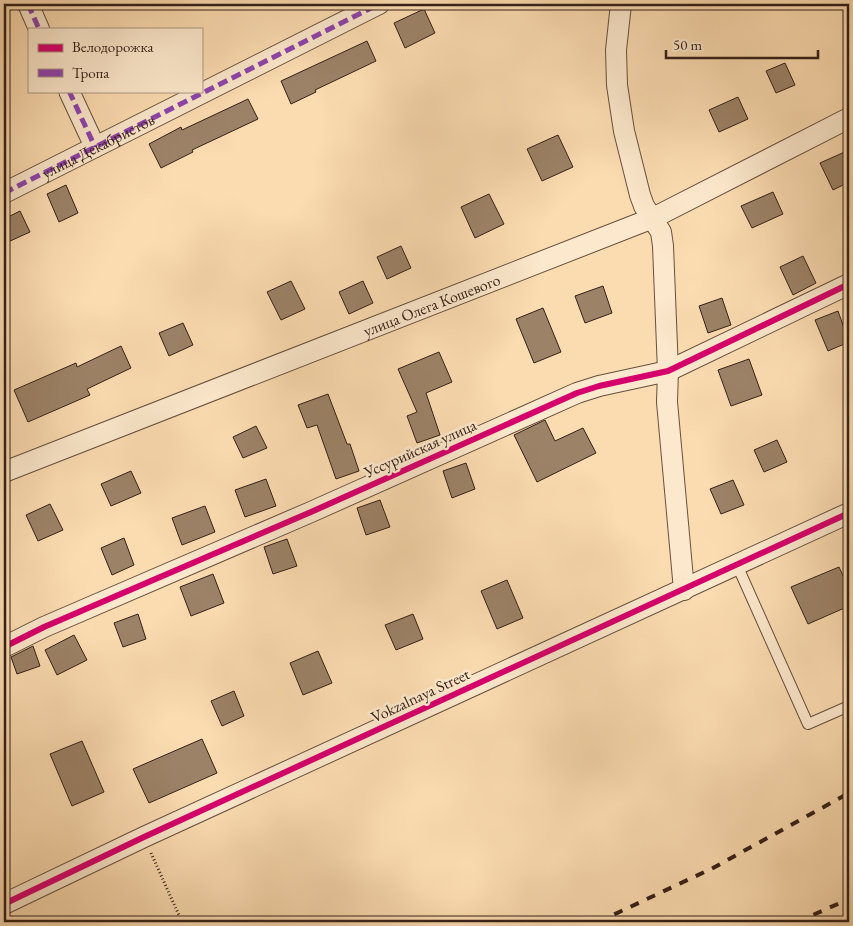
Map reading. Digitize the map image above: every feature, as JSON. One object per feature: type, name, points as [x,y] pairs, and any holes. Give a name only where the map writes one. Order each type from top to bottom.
[{"type":"street","points":[[28,4],[39,28]]},
{"type":"street","name":"улица Декабристов","points":[[4,193],[380,4]]},
{"type":"street","points":[[621,4],[616,50],[618,94],[624,131],[640,195],[644,206],[661,232],[663,246],[668,371],[667,402],[684,590]]},
{"type":"street","points":[[69,92],[95,147]]},
{"type":"street","name":"улица Олега Кошевого","points":[[4,472],[653,218],[849,118]]},
{"type":"street","name":"Уссурийская улица","points":[[4,647],[44,627],[311,512],[576,393],[598,386],[668,371],[849,284]]},
{"type":"street","name":"Vokzalnaya Street","points":[[4,904],[144,837],[849,513]]},
{"type":"lane","points":[[737,565],[808,724],[849,706]]},
{"type":"path","points":[[144,837],[182,922]]},
{"type":"building","points":[[424,9],[435,33],[405,48],[394,23]]},
{"type":"building","points":[[367,41],[376,61],[315,90],[316,92],[291,104],[281,81]]},
{"type":"building","points":[[785,63],[795,85],[776,93],[766,71]]},
{"type":"building","points":[[738,97],[748,119],[719,132],[709,110]]},
{"type":"building","points":[[248,99],[258,119],[192,150],[193,152],[161,168],[149,144],[181,127],[182,130]]},
{"type":"building","points":[[558,135],[573,167],[542,181],[527,149]]},
{"type":"building","points":[[849,150],[849,182],[833,190],[820,163]]},
{"type":"building","points":[[66,185],[78,213],[59,222],[47,194]]},
{"type":"building","points":[[773,192],[783,214],[752,228],[741,206]]},
{"type":"building","points":[[489,194],[504,224],[475,238],[461,207]]},
{"type":"building","points":[[20,211],[30,232],[8,242],[4,233],[4,219]]},
{"type":"building","points":[[401,246],[411,268],[387,279],[377,257]]},
{"type":"building","points":[[803,256],[816,283],[793,295],[780,267]]},
{"type":"building","points":[[291,281],[305,309],[281,320],[267,292]]},
{"type":"building","points":[[363,281],[373,303],[349,314],[339,292]]},
{"type":"building","points":[[603,286],[612,313],[585,323],[575,296]]},
{"type":"building","points":[[722,298],[731,325],[708,333],[699,306]]},
{"type":"building","points":[[543,308],[561,352],[534,363],[516,319]]},
{"type":"building","points":[[838,311],[849,342],[828,351],[815,320]]},
{"type":"building","points":[[183,323],[193,345],[169,356],[159,333]]},
{"type":"building","points":[[121,346],[131,368],[87,389],[90,395],[28,422],[14,390],[76,363],[77,367]]},
{"type":"building","points":[[439,352],[452,382],[426,393],[440,435],[417,443],[407,416],[417,412],[398,369]]},
{"type":"building","points":[[749,359],[762,395],[731,406],[718,370]]},
{"type":"building","points":[[328,394],[347,444],[350,444],[359,471],[336,479],[317,425],[307,428],[298,405]]},
{"type":"building","points":[[545,420],[555,441],[583,428],[596,453],[537,482],[514,435]]},
{"type":"building","points":[[256,426],[267,448],[243,458],[233,437]]},
{"type":"building","points":[[777,440],[787,462],[764,472],[754,450]]},
{"type":"building","points":[[466,463],[475,489],[452,498],[443,471]]},
{"type":"building","points":[[131,471],[141,493],[111,506],[101,484]]},
{"type":"building","points":[[266,479],[276,506],[245,517],[235,490]]},
{"type":"building","points":[[733,480],[744,505],[721,514],[710,489]]},
{"type":"building","points":[[380,500],[390,527],[366,535],[357,508]]},
{"type":"building","points":[[50,504],[63,530],[38,541],[26,515]]},
{"type":"building","points":[[205,506],[215,532],[182,545],[172,518]]},
{"type":"building","points":[[124,538],[134,565],[112,575],[101,548]]},
{"type":"building","points":[[287,539],[297,566],[273,574],[264,547]]},
{"type":"building","points":[[839,567],[849,589],[849,606],[808,624],[791,587]]},
{"type":"building","points":[[213,574],[224,603],[191,616],[180,587]]},
{"type":"building","points":[[507,580],[523,618],[497,629],[481,591]]},
{"type":"building","points":[[138,614],[146,639],[123,647],[114,623]]},
{"type":"building","points":[[413,614],[423,639],[396,650],[385,625]]},
{"type":"building","points":[[74,635],[87,660],[57,675],[45,650]]},
{"type":"building","points":[[33,646],[40,666],[17,674],[11,657]]},
{"type":"building","points":[[318,651],[332,683],[303,695],[290,663]]},
{"type":"building","points":[[234,691],[244,716],[222,726],[211,701]]},
{"type":"building","points":[[202,739],[217,773],[149,803],[133,769]]},
{"type":"building","points":[[82,741],[104,792],[72,806],[50,754]]},
{"type":"railway","points":[[598,922],[713,868],[849,793]]},
{"type":"railway","points":[[797,922],[849,899]]},
{"type":"marked path","points":[[28,4],[39,28]]},
{"type":"marked path","points":[[4,193],[379,4]]},
{"type":"marked path","points":[[69,92],[95,147]]},
{"type":"cycle path","points":[[4,647],[44,627],[311,512],[577,393],[599,386],[668,371],[849,284]]},
{"type":"cycle path","points":[[4,904],[144,837],[849,513]]}]
